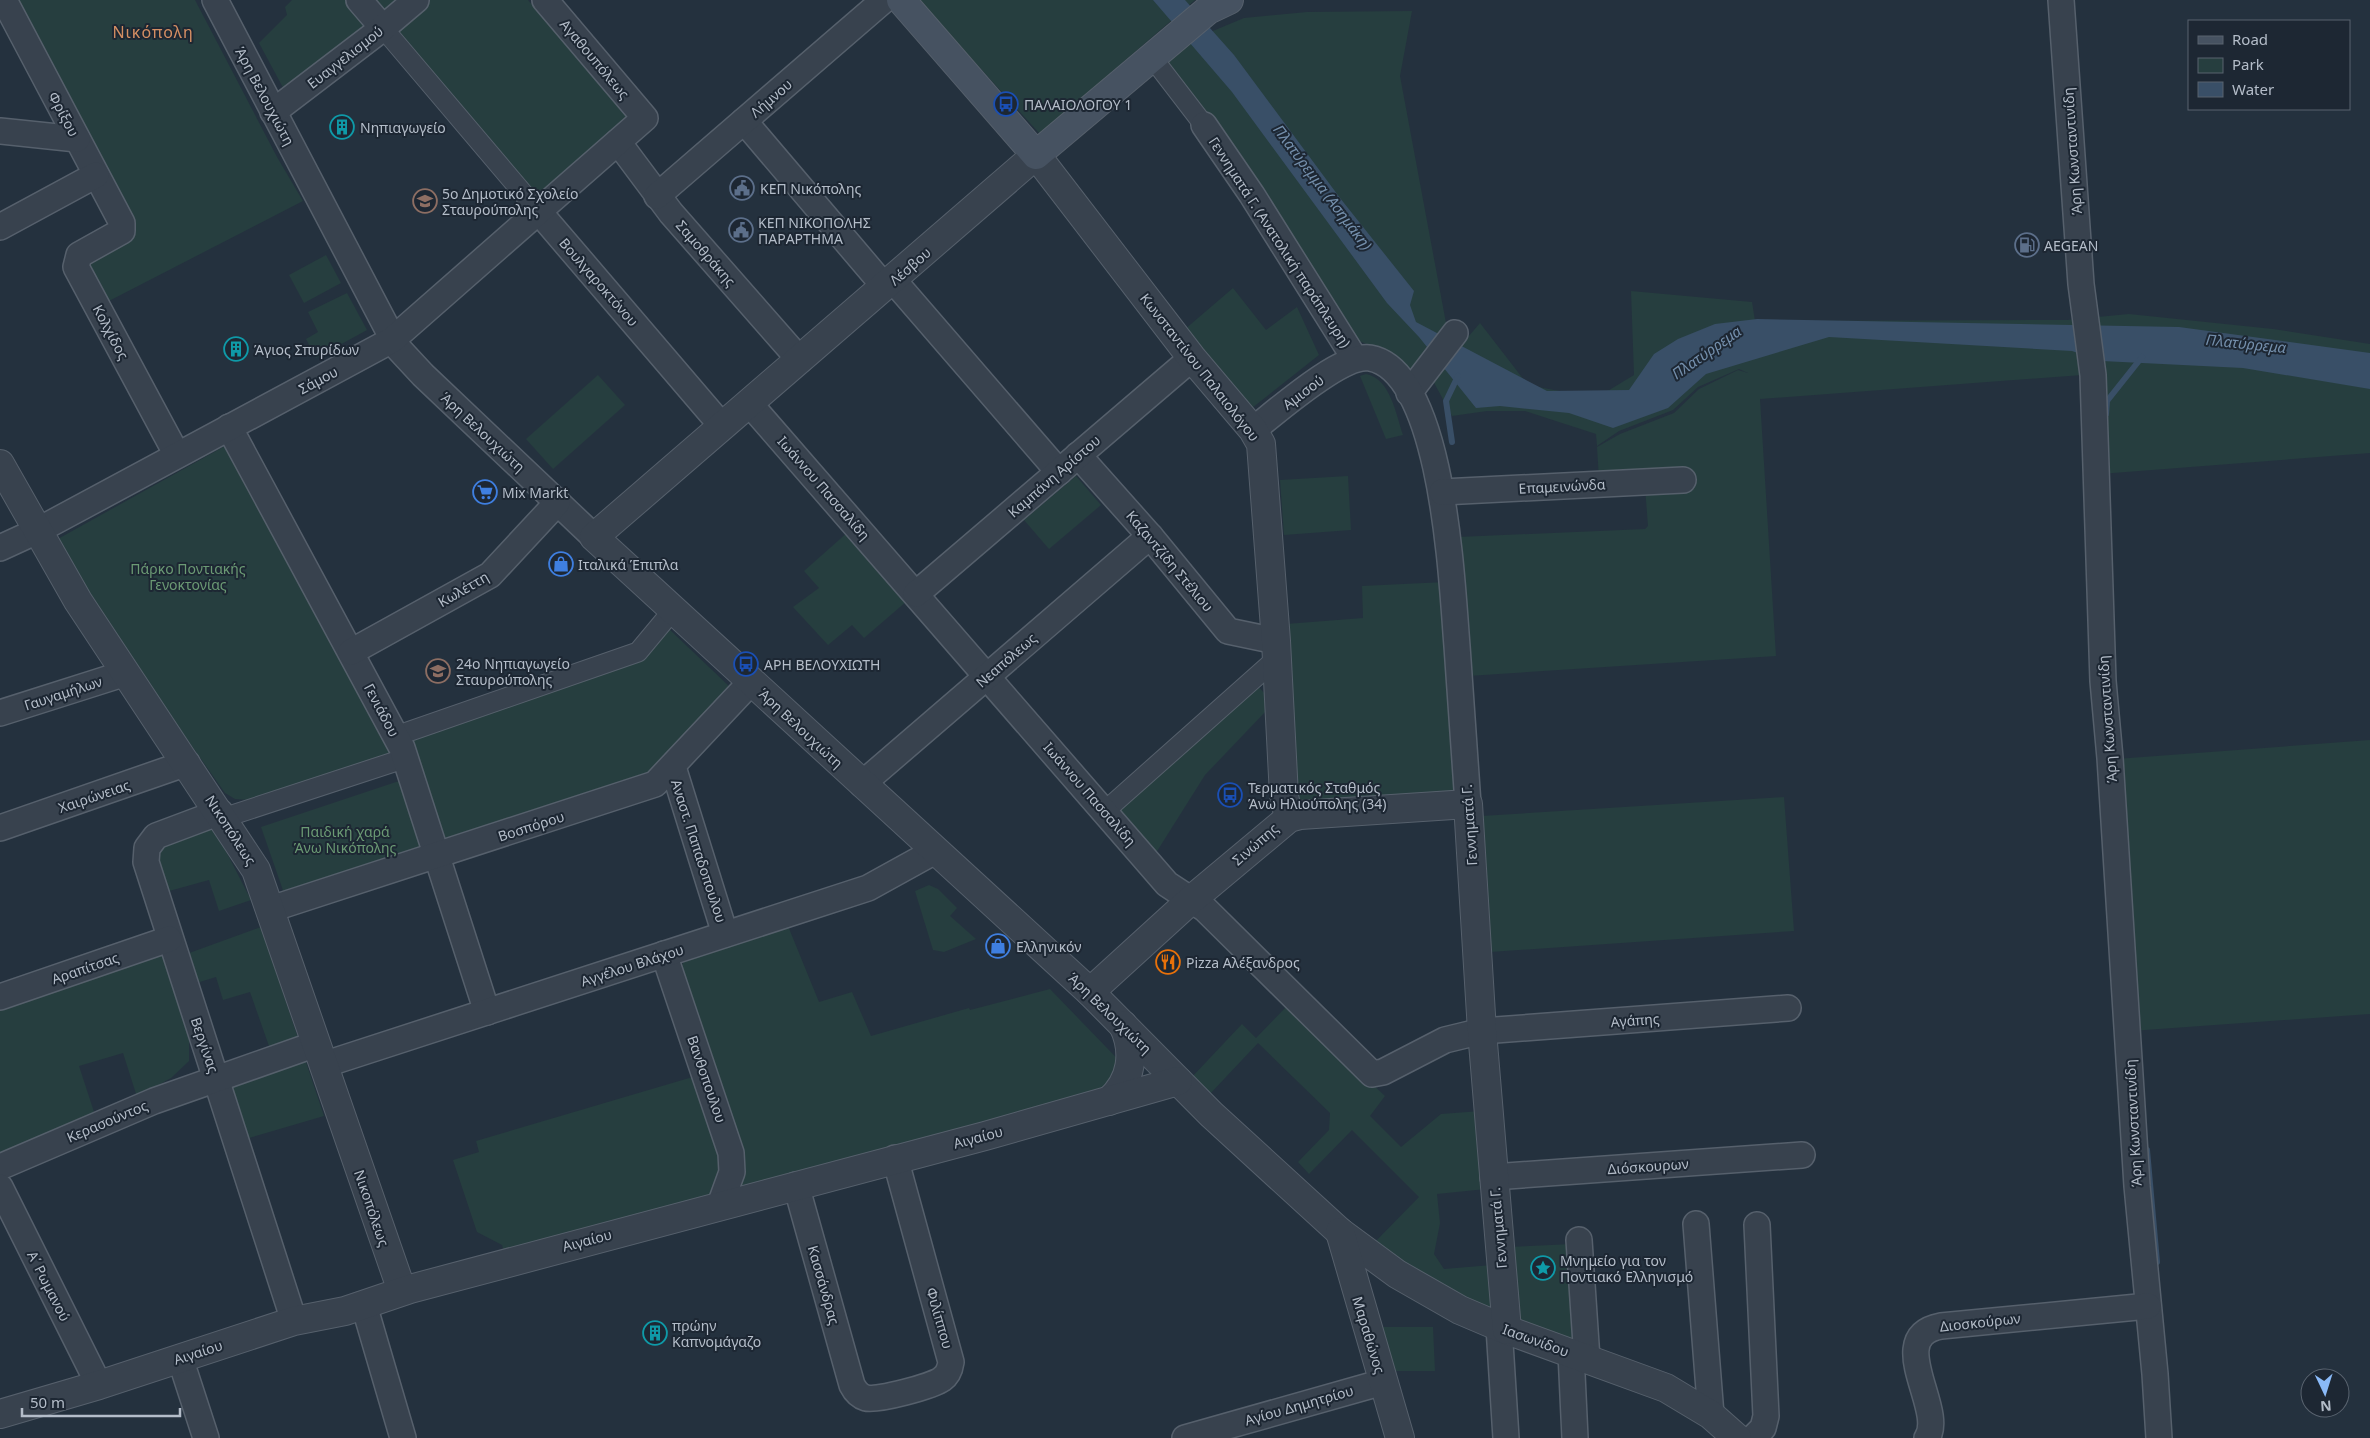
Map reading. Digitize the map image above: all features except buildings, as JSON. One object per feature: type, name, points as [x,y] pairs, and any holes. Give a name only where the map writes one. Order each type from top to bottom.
[{"type":"main road","name":"Κωνσταντίνου Παλαιολόγου","points":[[901,0],[1036,155]]},
{"type":"main road","name":"Λέσβου","points":[[1036,155],[1151,56],[1208,10],[1229,0]]},
{"type":"street","name":"Φρίξου","points":[[4,0],[123,229]]},
{"type":"street","name":"Άρη Βελουχιώτη","points":[[215,0],[392,340],[410,363],[557,503],[1090,992],[1217,1120],[1340,1232]]},
{"type":"street","name":"Βουλγαροκτόνου","points":[[359,0],[722,426]]},
{"type":"street","name":"Ευαγγελισμού","points":[[273,112],[383,28],[416,0]]},
{"type":"street","name":"Αγαθουπόλεως","points":[[545,0],[645,118]]},
{"type":"street","name":"Λήμνου","points":[[657,196],[884,0]]},
{"type":"street","name":"Άρη Κωνσταντινίδη","points":[[2061,0],[2081,284],[2093,375],[2103,681],[2110,758],[2137,1186],[2159,1438]]},
{"type":"street","points":[[1151,56],[1204,125]]},
{"type":"street","name":"Σάμου","points":[[0,548],[38,531],[392,340],[645,118]]},
{"type":"street","points":[[744,121],[1059,472]]},
{"type":"street","name":"Γεννηματά Γ. (Ανατολική παράπλευρη)","points":[[1204,125],[1252,194],[1355,359]]},
{"type":"street","points":[[0,132],[77,139]]},
{"type":"street","name":"Σαμοθράκης","points":[[618,142],[657,196],[800,360]]},
{"type":"street","name":"Λέσβου","points":[[594,537],[1036,155]]},
{"type":"street","name":"Κωνσταντίνου Παλαιολόγου","points":[[1036,155],[1192,358],[1253,430],[1261,444],[1277,650],[1284,796],[1289,818]]},
{"type":"street","points":[[0,226],[96,175]]},
{"type":"street","name":"Κολχίδος","points":[[123,229],[79,255],[76,266],[177,455]]},
{"type":"street","points":[[1409,394],[1455,333]]},
{"type":"street","name":"Καμπάνη Αρίστου","points":[[916,594],[1192,358]]},
{"type":"street","name":"Γεννηματά Γ.","points":[[1355,359],[1370,358],[1380,362],[1396,375],[1409,394],[1430,441],[1442,492],[1449,551],[1468,804],[1503,1329]]},
{"type":"street","name":"Αμισού","points":[[1253,430],[1326,374],[1355,359]]},
{"type":"street","name":"Ιωάννου Πασσαλίδη","points":[[749,403],[1167,884],[1205,908],[1372,1074],[1383,1072],[1445,1040],[1482,1031]]},
{"type":"street","name":"Γενιάδου","points":[[229,427],[396,736],[406,758],[487,1012]]},
{"type":"street","name":"Καζαντζίδη Στέλιου","points":[[1078,455],[1150,536],[1228,632],[1277,650]]},
{"type":"street","name":"Νικοπόλεως","points":[[2,471],[78,601],[251,860],[272,909],[319,1054],[402,1291]]},
{"type":"street","name":"Επαμεινώνδα","points":[[1442,492],[1683,480]]},
{"type":"street","name":"Κωλέττη","points":[[351,652],[490,576],[557,503]]},
{"type":"street","name":"Νεαπόλεως","points":[[862,784],[1150,536]]},
{"type":"street","points":[[396,736],[638,652],[674,610]]},
{"type":"street","points":[[1105,811],[1277,650]]},
{"type":"street","name":"Γαυγαμήλων","points":[[0,713],[126,673]]},
{"type":"street","name":"Βοσπόρου","points":[[272,909],[438,857],[656,784],[751,682]]},
{"type":"street","points":[[221,815],[406,758]]},
{"type":"street","name":"Χαιρώνειας","points":[[0,828],[187,764]]},
{"type":"street","name":"Αναστ. Παπαδοπουλου","points":[[673,767],[726,934]]},
{"type":"street","name":"Σινώπης","points":[[1090,992],[1191,900],[1289,818],[1300,815],[1468,804]]},
{"type":"street","name":"Βεργίνας","points":[[221,815],[159,834],[147,848],[146,862],[169,939],[294,1321]]},
{"type":"street","name":"Αγγέλου Βλάχου","points":[[319,1054],[487,1012],[868,888],[935,851]]},
{"type":"street","name":"Αραπίτσας","points":[[0,997],[169,939]]},
{"type":"street","name":"Βανθοπουλου","points":[[664,954],[731,1153],[732,1172],[720,1205]]},
{"type":"street","name":"Αγάπης","points":[[1482,1031],[1788,1008]]},
{"type":"street","points":[[1109,1101],[1123,1087],[1129,1071],[1129,1042],[1123,1025]]},
{"type":"street","name":"Κερασούντος","points":[[0,1167],[95,1125],[216,1078],[319,1054]]},
{"type":"street","name":"Αιγαίου","points":[[0,1414],[99,1386],[294,1321],[327,1316],[402,1291],[1178,1081]]},
{"type":"street","name":"Διόσκουρων","points":[[1494,1177],[1802,1155]]},
{"type":"street","name":"Φιλίππου","points":[[852,1385],[859,1395],[865,1398],[878,1399],[942,1379],[950,1369],[952,1362],[895,1158]]},
{"type":"street","name":"Κασσάνδρας","points":[[796,1185],[852,1385]]},
{"type":"street","name":"Α΄ Ρωμανού","points":[[0,1187],[99,1386]]},
{"type":"street","points":[[1696,1224],[1711,1415]]},
{"type":"street","points":[[1753,1438],[1763,1428],[1766,1416],[1757,1225]]},
{"type":"street","name":"Ιασωνίδου","points":[[1340,1232],[1397,1274],[1453,1306],[1503,1329],[1666,1388],[1711,1415],[1737,1438]]},
{"type":"street","name":"Μαραθώνος","points":[[1340,1232],[1400,1438]]},
{"type":"street","points":[[1575,1438],[1579,1356],[1579,1240]]},
{"type":"street","points":[[1359,1302],[1367,1282],[1380,1273],[1397,1274]]},
{"type":"street","points":[[364,1305],[403,1438]]},
{"type":"street","name":"Διοσκούρων","points":[[1927,1438],[1931,1430],[1931,1419],[1922,1392],[1917,1346],[1918,1338],[1923,1331],[1941,1326],[2148,1306]]},
{"type":"street","points":[[1503,1329],[1506,1438]]},
{"type":"street","points":[[180,1358],[206,1438]]},
{"type":"street","name":"Αγίου Δημητρίου","points":[[1186,1438],[1383,1382]]},
{"type":"green space","points":[[15,0],[195,0],[277,157],[303,201],[107,302],[83,259],[136,230]]},
{"type":"green space","points":[[292,0],[348,0],[369,25],[287,95],[259,43],[287,15],[285,7]]},
{"type":"green space","points":[[372,0],[395,0],[382,12]]},
{"type":"green space","points":[[429,0],[528,0],[630,121],[539,199],[396,29]]},
{"type":"green space","points":[[918,0],[1195,0],[1040,134]]},
{"type":"green space","points":[[1412,11],[1400,76],[1446,323],[1444,332],[1413,371],[1373,347],[1355,339],[1221,131],[1166,59],[1208,33],[1244,18],[1307,12]]},
{"type":"green space","points":[[326,255],[341,283],[304,303],[289,275]]},
{"type":"green space","points":[[1233,288],[1266,330],[1297,307],[1319,355],[1252,408],[1184,330]]},
{"type":"green space","points":[[1631,291],[1752,302],[1755,321],[2067,320],[2129,314],[2273,329],[2370,344],[2370,453],[2100,474],[2096,374],[1760,399],[1776,656],[1468,676],[1458,537],[1645,529],[1648,526],[1644,474],[1599,478],[1597,447],[1620,434],[1674,413],[1699,389],[1738,370],[1748,373],[1739,369],[1698,387],[1673,410],[1619,431],[1597,446],[1596,434],[1525,411],[1487,411],[1452,416],[1432,379],[1480,323],[1528,385],[1596,398],[1634,375]]},
{"type":"green space","points":[[347,293],[367,330],[316,358],[306,339],[318,332],[308,312]]},
{"type":"green space","points":[[1366,374],[1374,377],[1387,390],[1395,408],[1403,435],[1386,439],[1360,376]]},
{"type":"green space","points":[[598,375],[625,405],[553,469],[526,439]]},
{"type":"green space","name":"Πάρκο Ποντιακής Γενοκτονίας","points":[[225,446],[392,755],[249,800],[235,799],[225,793],[119,643],[56,540]]},
{"type":"green space","points":[[1076,476],[1101,505],[1049,549],[1024,520]]},
{"type":"green space","points":[[1348,476],[1351,530],[1284,535],[1280,480]]},
{"type":"green space","points":[[848,532],[907,601],[864,638],[852,625],[828,645],[793,607],[819,588],[804,571]]},
{"type":"green space","points":[[1445,582],[1459,787],[1454,794],[1301,804],[1294,796],[1286,624],[1363,618],[1362,586]]},
{"type":"green space","points":[[669,629],[732,689],[660,770],[446,843],[411,739],[643,659]]},
{"type":"green space","points":[[1255,683],[1265,694],[1266,711],[1205,775],[1154,856],[1114,809]]},
{"type":"green space","points":[[2370,740],[2370,1014],[2131,1031],[2116,759]]},
{"type":"green space","name":"Παιδική χαρά Άνω Νικόπολης","points":[[405,779],[429,851],[286,899],[261,827]]},
{"type":"green space","points":[[1784,797],[1794,931],[1490,952],[1481,816]]},
{"type":"green space","points":[[213,826],[251,900],[219,911],[209,880],[162,893],[154,856],[159,846]]},
{"type":"green space","points":[[929,885],[938,889],[957,908],[950,916],[976,939],[944,952],[933,950],[915,891]]},
{"type":"green space","points":[[788,926],[819,1002],[852,992],[871,1036],[969,1008],[970,1010],[1050,989],[1137,1079],[505,1256],[502,1245],[477,1232],[453,1160],[479,1152],[476,1141],[696,1076],[681,969],[684,959]]},
{"type":"green space","points":[[261,927],[324,1116],[242,1140],[224,1084],[276,1066],[250,992],[223,1000],[216,977],[190,985],[181,956]]},
{"type":"green space","points":[[164,951],[189,1027],[189,1061],[171,1078],[137,1097],[123,1053],[79,1066],[95,1115],[0,1157],[0,1009]]},
{"type":"green space","points":[[1288,1005],[1385,1096],[1370,1116],[1401,1147],[1441,1114],[1481,1111],[1486,1189],[1437,1194],[1440,1223],[1434,1254],[1444,1269],[1492,1265],[1496,1314],[1436,1284],[1374,1243],[1419,1197],[1352,1130],[1309,1174],[1298,1162],[1329,1130],[1330,1113],[1258,1043],[1209,1095],[1191,1078],[1242,1024],[1256,1038]]},
{"type":"green space","points":[[1573,1244],[1580,1343],[1510,1320],[1507,1247]]},
{"type":"green space","points":[[1377,1327],[1433,1327],[1435,1371],[1390,1371]]},
{"type":"water","points":[[1153,0],[1185,0],[1234,55],[1340,198],[1414,291],[1410,305],[1416,322],[1547,391],[1629,390],[1654,354],[1678,339],[1715,324],[1757,319],[2179,327],[2370,353],[2370,389],[2243,368],[2102,361],[2072,351],[1829,337],[1706,374],[1668,408],[1613,428],[1569,413],[1500,406],[1476,408],[1419,337],[1387,303],[1232,92]]},
{"type":"waterway","points":[[2106,414],[2107,401],[2142,357]]},
{"type":"waterway","points":[[1452,442],[1446,401],[1458,376]]},
{"type":"waterway","points":[[2147,1150],[2157,1262]]},
{"type":"place","name":"ΠΑΛΑΙΟΛΟΓΟΥ 1","points":[[1006,104]]},
{"type":"place","name":"Νηπιαγωγείο","points":[[342,127]]},
{"type":"place","name":"ΚΕΠ Νικόπολης","points":[[742,188]]},
{"type":"place","name":"5ο Δημοτικό Σχολείο Σταυρούπολης","points":[[425,201]]},
{"type":"place","name":"ΚΕΠ ΝΙΚΟΠΟΛΗΣ ΠΑΡΑΡΤΗΜΑ","points":[[741,230]]},
{"type":"place","name":"AEGEAN","points":[[2027,245]]},
{"type":"place","name":"Άγιος Σπυρίδων","points":[[236,349]]},
{"type":"place","name":"Mix Markt","points":[[485,492]]},
{"type":"place","name":"Ιταλικά Έπιπλα","points":[[561,564]]},
{"type":"place","name":"ΑΡΗ ΒΕΛΟΥΧΙΩΤΗ","points":[[746,664]]},
{"type":"place","name":"24ο Νηπιαγωγείο Σταυρούπολης","points":[[438,671]]},
{"type":"place","name":"Τερματικός Σταθμός Άνω Ηλιούπολης (34)","points":[[1230,795]]},
{"type":"place","name":"Ελληνικόν","points":[[998,946]]},
{"type":"place","name":"Pizza Αλέξανδρος","points":[[1168,962]]},
{"type":"place","name":"Μνημείο για τον Ποντιακό Ελληνισμό","points":[[1543,1268]]},
{"type":"place","name":"πρώην Καπνομάγαζο","points":[[655,1333]]},
{"type":"district","name":"Νικόπολη","points":[[153,32]]},
{"type":"water label","name":"Πλατύρεμμα (Ασημάκη)","points":[[1323,187]]},
{"type":"water label","name":"Πλατύρρεμα","points":[[2246,343]]},
{"type":"water label","name":"Πλατύρρεμα","points":[[1706,352]]}]
